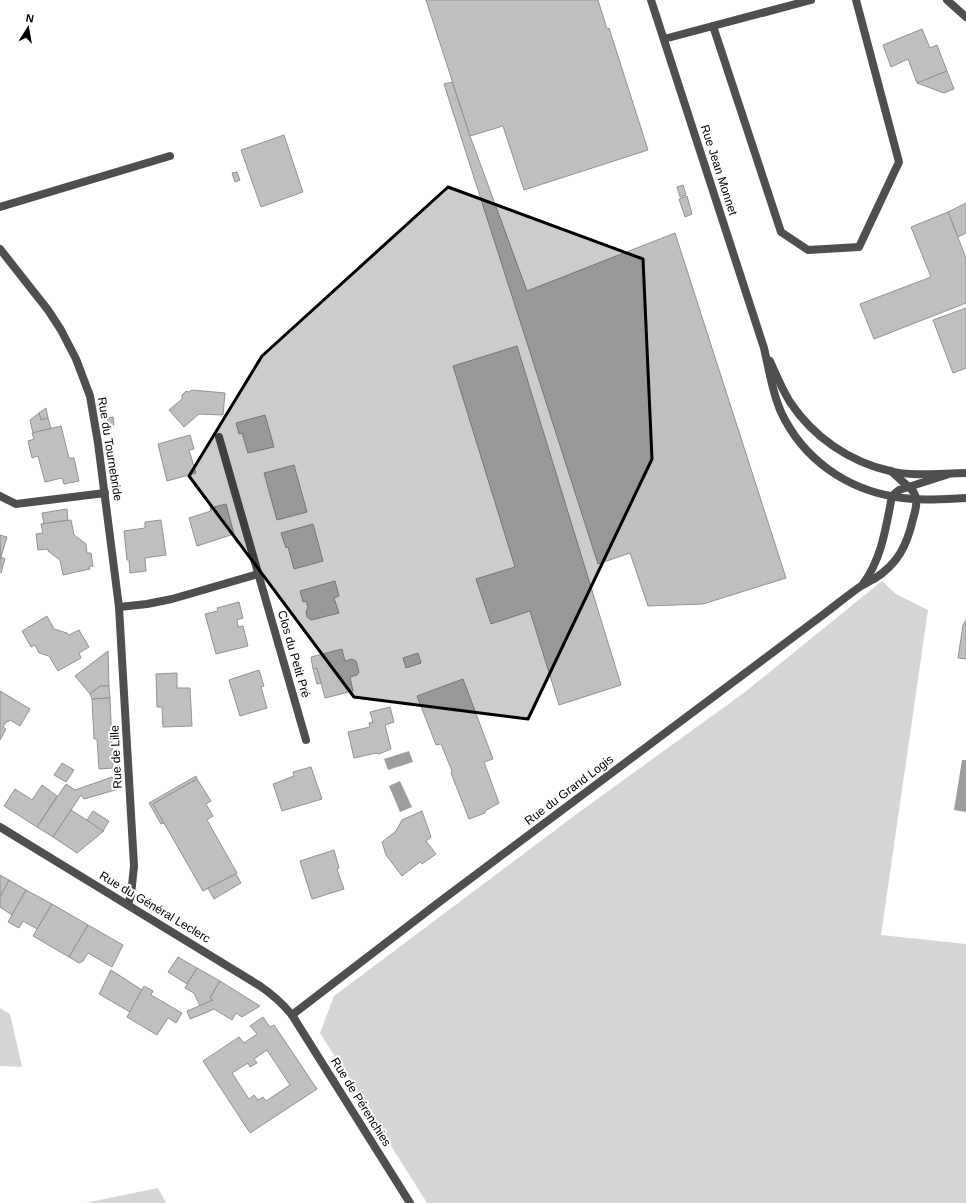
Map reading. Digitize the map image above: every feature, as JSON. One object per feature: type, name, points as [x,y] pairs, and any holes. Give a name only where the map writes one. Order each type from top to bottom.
[{"type":"street","name":"Rue Jean Monnet","points":[[651,0],[764,348],[774,391],[787,424],[803,446],[818,462],[840,477],[862,488],[892,496],[917,499],[934,500],[966,498]]},
{"type":"street","points":[[664,39],[811,0]]},
{"type":"street","points":[[713,26],[781,232],[808,250],[859,247],[899,162],[856,0]]},
{"type":"street","points":[[947,0],[966,17]]},
{"type":"street","points":[[0,207],[170,156]]},
{"type":"street","name":"Rue du Tournebride","points":[[0,249],[48,310],[61,330],[76,359],[90,396],[98,442],[119,607]]},
{"type":"street","name":"Rue Jean Monnet","points":[[764,348],[790,402],[798,413],[827,442],[848,456],[891,471],[914,474],[966,473]]},
{"type":"street","name":"Clos du Petit Pré","points":[[219,437],[306,740]]},
{"type":"street","points":[[891,471],[910,487],[915,493],[917,499]]},
{"type":"street","points":[[892,496],[899,490],[952,473]]},
{"type":"street","points":[[0,496],[16,504],[105,493]]},
{"type":"street","name":"Rue du Grand Logis","points":[[862,586],[873,569],[881,549],[892,496]]},
{"type":"street","name":"Rue du Grand Logis","points":[[292,1014],[892,565],[902,550],[911,528],[917,499]]},
{"type":"street","points":[[119,607],[147,604],[172,599],[258,574]]},
{"type":"street","name":"Rue de Lille","points":[[119,607],[134,866],[132,895],[128,904]]},
{"type":"street","name":"Rue du Général Leclerc","points":[[0,827],[260,986],[277,998],[292,1014]]},
{"type":"street","name":"Rue de Pérenchies","points":[[292,1014],[410,1203]]},
{"type":"highlighted area","points":[[448,187],[643,259],[652,459],[528,719],[354,697],[189,476],[262,356]]},
{"type":"shaded area","points":[[882,581],[896,594],[928,610],[881,935],[966,944],[966,1203],[427,1203],[320,1033],[334,996],[578,813],[745,692]]},
{"type":"shaded area","points":[[409,751],[413,762],[388,770],[384,759]]},
{"type":"shaded area","points":[[962,760],[966,760],[966,812],[954,810]]},
{"type":"shaded area","points":[[400,781],[412,807],[400,812],[389,786]]},
{"type":"shaded area","points":[[0,1008],[10,1014],[22,1067],[0,1066]]},
{"type":"shaded area","points":[[158,1188],[166,1203],[85,1203]]},
{"type":"building","points":[[426,0],[598,0],[607,29],[609,28],[648,150],[524,190],[503,126],[470,136]]},
{"type":"building","points":[[922,29],[930,48],[937,45],[947,71],[917,83],[908,59],[891,67],[883,45]]},
{"type":"building","points":[[947,71],[954,89],[944,93],[917,83]]},
{"type":"building","points":[[452,82],[470,136],[527,291],[675,233],[786,578],[703,604],[648,606],[630,553],[598,564],[444,84]]},
{"type":"building","points":[[284,135],[303,192],[261,207],[241,150]]},
{"type":"building","points":[[237,172],[240,180],[235,182],[232,173]]},
{"type":"building","points":[[683,185],[686,195],[680,197],[677,187]]},
{"type":"building","points":[[687,196],[692,214],[685,217],[679,199]]},
{"type":"building","points":[[966,203],[966,233],[958,237],[948,212]]},
{"type":"building","points":[[948,212],[966,258],[966,303],[874,339],[860,304],[931,277],[911,227]]},
{"type":"building","points":[[966,308],[966,368],[953,373],[933,320]]},
{"type":"building","points":[[517,346],[621,685],[559,705],[530,611],[491,624],[476,579],[515,567],[453,366]]},
{"type":"building","points":[[192,390],[225,393],[223,415],[199,414],[184,427],[169,410],[182,399],[182,395],[186,391],[189,392]]},
{"type":"building","points":[[46,408],[48,418],[41,420],[39,413]]},
{"type":"building","points":[[39,413],[41,420],[48,418],[51,429],[33,433],[30,420]]},
{"type":"building","points":[[265,415],[274,447],[248,453],[242,433],[239,434],[236,423]]},
{"type":"building","points":[[113,417],[114,425],[108,427],[107,418]]},
{"type":"building","points":[[61,426],[69,458],[74,458],[79,481],[64,484],[62,478],[45,482],[38,456],[32,458],[28,441],[34,439],[32,433]]},
{"type":"building","points":[[190,435],[194,449],[189,450],[196,473],[167,481],[158,444]]},
{"type":"building","points":[[294,465],[307,512],[277,520],[264,473]]},
{"type":"building","points":[[226,504],[234,534],[197,546],[189,518],[211,511],[210,508]]},
{"type":"building","points":[[67,509],[68,520],[44,524],[42,513]]},
{"type":"building","points":[[71,520],[74,535],[86,544],[87,553],[91,553],[93,566],[89,567],[90,569],[63,575],[60,560],[48,551],[48,549],[38,550],[36,534],[43,533],[41,524]]},
{"type":"building","points":[[161,520],[166,555],[145,558],[146,571],[130,573],[124,531],[145,528],[145,522]]},
{"type":"building","points":[[313,524],[323,561],[294,569],[288,547],[286,548],[281,533]]},
{"type":"building","points":[[0,535],[7,537],[1,557],[5,559],[1,573]]},
{"type":"building","points":[[335,581],[339,596],[334,598],[339,613],[311,620],[307,617],[306,611],[308,608],[306,601],[303,602],[300,591]]},
{"type":"building","points":[[239,602],[243,618],[237,620],[238,627],[243,626],[248,646],[216,654],[205,614],[218,611],[217,608]]},
{"type":"building","points":[[47,616],[54,629],[69,635],[79,630],[89,647],[79,653],[81,658],[58,671],[49,656],[39,653],[35,645],[31,647],[22,631]]},
{"type":"building","points":[[966,620],[966,659],[958,658],[963,625]]},
{"type":"building","points":[[342,649],[345,661],[352,659],[356,661],[359,672],[357,675],[350,677],[353,691],[325,698],[317,668],[313,669],[311,657]]},
{"type":"building","points":[[108,651],[109,686],[100,686],[90,694],[75,676]]},
{"type":"building","points":[[418,653],[421,663],[406,668],[403,658]]},
{"type":"building","points":[[317,668],[321,683],[317,684],[313,669]]},
{"type":"building","points":[[259,670],[264,686],[261,687],[267,708],[240,716],[229,680]]},
{"type":"building","points":[[177,673],[177,688],[190,688],[192,726],[163,727],[162,707],[157,707],[156,674]]},
{"type":"building","points":[[463,679],[493,759],[484,762],[499,803],[485,811],[485,813],[469,819],[441,744],[436,745],[417,696]]},
{"type":"building","points":[[100,686],[109,686],[110,698],[92,699],[90,694]]},
{"type":"building","points":[[0,691],[30,709],[20,726],[10,720],[8,722],[7,721],[3,727],[6,729],[0,740]]},
{"type":"building","points":[[110,698],[113,768],[99,769],[97,739],[94,739],[92,699]]},
{"type":"building","points":[[390,707],[394,722],[385,725],[391,749],[379,754],[376,753],[354,758],[348,732],[370,727],[369,723],[373,722],[370,712]]},
{"type":"building","points":[[62,763],[74,770],[66,782],[54,775]]},
{"type":"building","points":[[311,767],[322,799],[282,811],[273,784],[294,776],[293,772]]},
{"type":"building","points":[[196,776],[197,779],[153,804],[164,823],[161,824],[149,803]]},
{"type":"building","points":[[112,777],[118,788],[84,799],[81,795],[53,837],[37,827],[66,784],[75,790]]},
{"type":"building","points":[[197,779],[211,801],[206,804],[213,816],[207,820],[237,873],[203,891],[153,804]]},
{"type":"building","points":[[42,785],[57,796],[37,827],[4,806],[15,789],[32,800]]},
{"type":"building","points":[[71,810],[104,831],[77,853],[53,837]]},
{"type":"building","points":[[93,811],[109,821],[103,831],[87,820]]},
{"type":"building","points":[[422,811],[431,837],[426,841],[436,854],[422,864],[420,862],[402,876],[386,855],[382,842],[396,831],[402,820]]},
{"type":"building","points":[[334,850],[339,868],[337,869],[344,889],[312,899],[300,861]]},
{"type":"building","points":[[236,874],[241,883],[214,899],[208,888]]},
{"type":"building","points":[[0,875],[9,880],[0,897]]},
{"type":"building","points":[[9,880],[26,890],[12,915],[0,907],[0,897]]},
{"type":"building","points":[[26,890],[52,904],[37,929],[23,921],[19,928],[8,922]]},
{"type":"building","points":[[52,904],[88,925],[69,957],[33,936]]},
{"type":"building","points":[[88,925],[123,945],[112,967],[88,953],[83,961],[79,963],[69,957]]},
{"type":"building","points":[[178,957],[197,968],[187,984],[168,972]]},
{"type":"building","points":[[197,968],[220,981],[210,998],[213,1000],[200,1006],[194,993],[185,988]]},
{"type":"building","points":[[111,970],[142,990],[130,1012],[99,994]]},
{"type":"building","points":[[220,981],[260,1006],[242,1017],[236,1013],[232,1020],[214,1009],[190,1019],[187,1011],[213,1000],[210,998]]},
{"type":"building","points":[[144,986],[153,991],[151,995],[182,1013],[176,1023],[168,1018],[157,1035],[127,1017]]},
{"type":"building","points":[[263,1017],[270,1027],[274,1025],[317,1089],[250,1133],[203,1061],[239,1037],[244,1043],[257,1034],[250,1026]],"holes":[[[267,1050],[290,1085],[266,1101],[263,1097],[258,1100],[254,1095],[249,1099],[232,1073],[248,1063],[250,1067],[257,1063],[254,1059]]]}]
